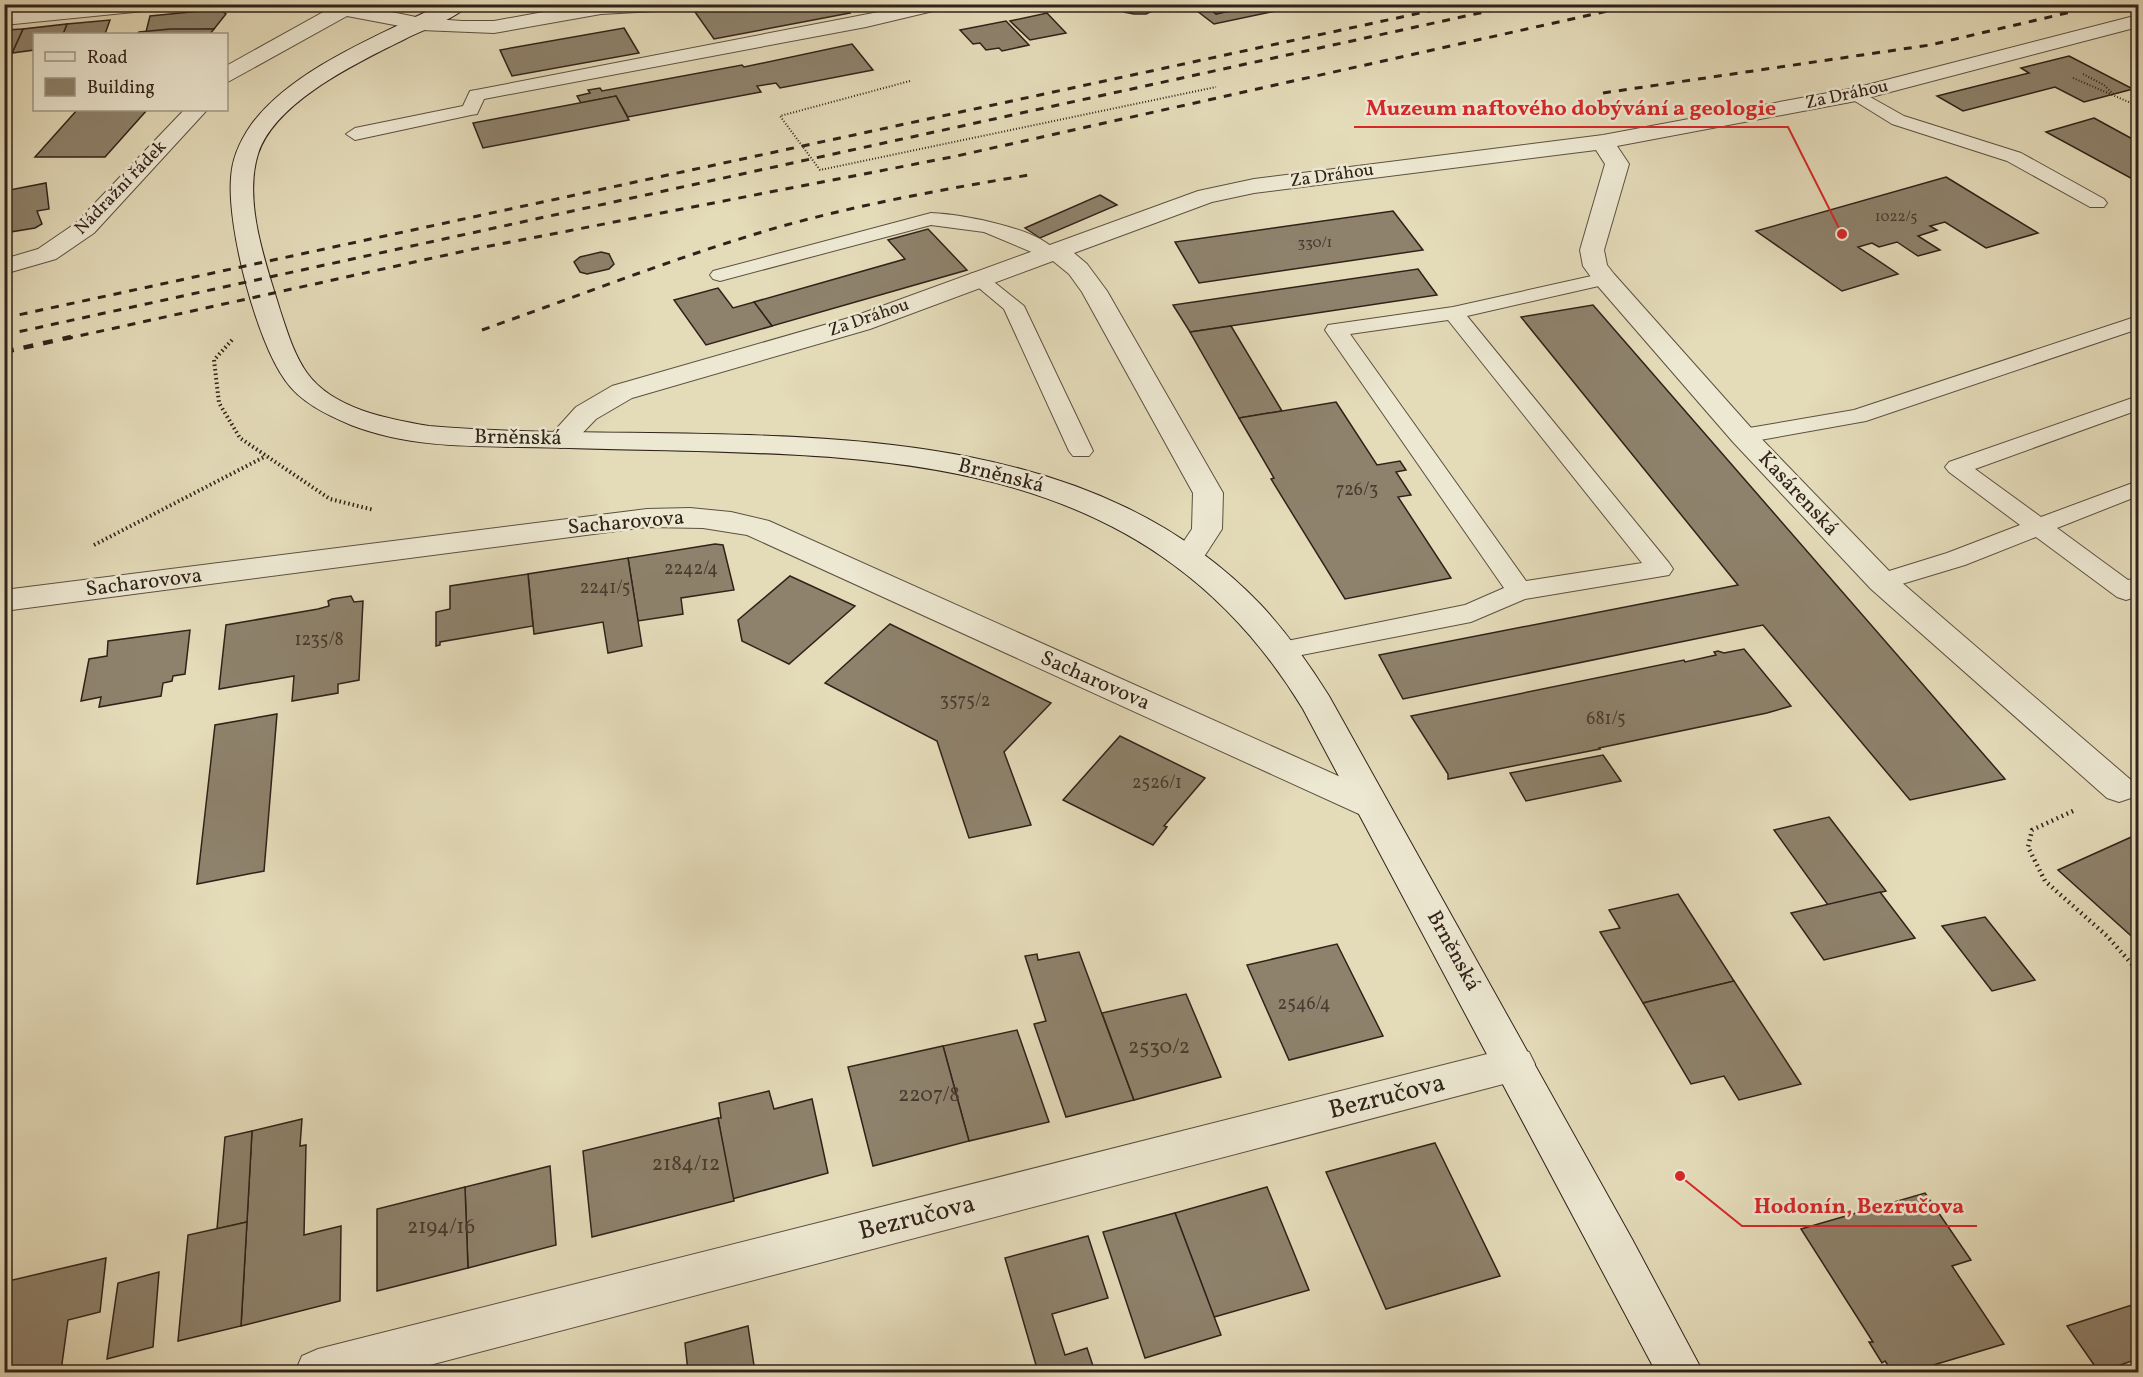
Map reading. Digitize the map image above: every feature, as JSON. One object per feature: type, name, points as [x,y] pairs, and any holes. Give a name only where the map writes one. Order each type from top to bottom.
[{"type":"street","points":[[4,19],[154,4]]},
{"type":"street","points":[[319,4],[347,7],[421,24],[494,27],[601,8],[673,4]]},
{"type":"street","name":"Brněnská","points":[[459,4],[311,82],[294,94],[266,121],[247,152],[243,212],[274,334],[302,386],[364,420],[417,432],[484,439],[835,448],[927,458],[1016,477],[1070,494],[1122,518],[1187,559],[1247,610],[1281,650],[1325,713],[1371,805],[1515,1065],[1680,1372]]},
{"type":"street","points":[[228,75],[347,7]]},
{"type":"street","name":"Za Dráhou","points":[[561,440],[586,413],[622,392],[861,323],[977,278],[1206,195],[1244,188],[1603,142],[1856,94],[2139,21]]},
{"type":"street","name":"Nádražní řádek","points":[[4,267],[46,254],[85,228],[195,111]]},
{"type":"street","name":"Kasárenská","points":[[1603,142],[1617,164],[1592,250],[1595,266],[1605,279],[1743,436],[1882,582],[2119,789]]},
{"type":"street","points":[[1051,251],[1078,269],[1094,291],[1208,492],[1211,514],[1207,532],[1187,559]]},
{"type":"street","name":"Sacharovova","points":[[4,601],[647,518],[702,517],[731,520],[758,528],[1371,805]]},
{"type":"street","name":"Bezručova","points":[[318,1372],[1515,1065]]},
{"type":"lane","points":[[356,134],[471,110],[476,95],[866,22],[944,4]]},
{"type":"lane","points":[[1856,94],[1898,120],[2014,156],[2097,202]]},
{"type":"lane","points":[[720,275],[931,219],[962,219],[1012,234],[1051,251]]},
{"type":"lane","points":[[977,278],[1013,306],[1081,451]]},
{"type":"lane","points":[[1519,591],[1336,330],[1453,313],[1605,279]]},
{"type":"lane","points":[[1281,650],[1471,613],[1519,591],[1660,569],[1453,313]]},
{"type":"lane","points":[[1743,436],[1858,416],[2139,322]]},
{"type":"lane","points":[[2139,403],[1957,467],[2126,591],[2139,586]]},
{"type":"lane","points":[[1882,582],[1956,559],[2139,488]]},
{"type":"path","points":[[2076,71],[2104,85],[2114,95],[2139,105]]},
{"type":"path","points":[[910,81],[780,117],[820,170],[1216,87]]},
{"type":"path","points":[[236,334],[214,360],[219,403],[240,438],[330,499],[375,511]]},
{"type":"path","points":[[90,548],[267,456]]},
{"type":"path","points":[[2119,789],[2032,830],[2028,847],[2046,881],[2107,936],[2139,971]]},
{"type":"building","points":[[735,4],[842,4],[850,13],[714,39],[695,12]]},
{"type":"building","points":[[1117,4],[1160,4],[1161,7],[1146,14],[1134,14],[1124,12]]},
{"type":"building","points":[[1188,4],[1204,4],[1216,14],[1262,4],[1309,4],[1214,24]]},
{"type":"building","points":[[1204,4],[1262,4],[1216,14]]},
{"type":"building","points":[[222,11],[226,14],[214,29],[146,32],[150,16]]},
{"type":"building","points":[[1047,13],[1066,33],[1030,40],[1010,21]]},
{"type":"building","points":[[110,20],[105,33],[63,33],[67,24]]},
{"type":"building","points":[[1006,21],[1029,45],[1002,51],[999,48],[986,50],[980,43],[973,44],[960,30]]},
{"type":"building","points":[[67,24],[63,33],[33,33],[33,50],[12,53],[23,29]]},
{"type":"building","points":[[624,28],[639,53],[512,76],[500,50]]},
{"type":"building","points":[[23,29],[12,53],[4,53],[4,30]]},
{"type":"building","points":[[170,29],[214,29],[211,33],[139,32]]},
{"type":"building","points":[[852,44],[873,70],[780,88],[776,83],[757,86],[761,92],[628,117],[616,96],[581,103],[577,96],[590,93],[588,90],[600,88],[602,91],[742,65],[744,67]]},
{"type":"building","points":[[2069,56],[2133,89],[2084,102],[2055,87],[1963,111],[1937,96],[2029,73],[2021,68]]},
{"type":"building","points":[[616,96],[629,120],[483,148],[473,123]]},
{"type":"building","points":[[76,111],[146,111],[105,157],[35,157]]},
{"type":"building","points":[[2094,118],[2138,142],[2138,182],[2046,132]]},
{"type":"building","points":[[1946,177],[2038,233],[1986,248],[1945,222],[1930,226],[1937,230],[1918,236],[1940,250],[1918,256],[1897,242],[1879,247],[1872,243],[1858,247],[1898,274],[1842,291],[1756,231]]},
{"type":"building","points":[[46,183],[49,209],[37,211],[42,224],[35,228],[4,233],[4,191]]},
{"type":"building","points":[[1100,195],[1117,205],[1040,238],[1025,228]]},
{"type":"building","points":[[1393,211],[1423,250],[1199,283],[1175,242]]},
{"type":"building","points":[[928,229],[967,270],[772,326],[754,302],[905,259],[888,240]]},
{"type":"building","points":[[601,252],[609,254],[614,264],[609,269],[587,274],[580,272],[574,262],[580,257]]},
{"type":"building","points":[[1418,269],[1437,295],[1190,332],[1173,305]]},
{"type":"building","points":[[718,288],[733,308],[754,302],[772,326],[706,345],[674,300]]},
{"type":"building","points":[[1593,305],[2005,779],[1910,800],[1763,625],[1403,699],[1379,655],[1738,585],[1521,317]]},
{"type":"building","points":[[1231,326],[1282,411],[1239,418],[1190,332]]},
{"type":"building","points":[[1336,402],[1377,465],[1400,461],[1406,470],[1396,472],[1411,495],[1398,497],[1451,578],[1345,599],[1271,479],[1274,478],[1239,418]]},
{"type":"building","points":[[715,544],[723,545],[734,590],[681,598],[683,614],[638,621],[628,558]]},
{"type":"building","points":[[628,558],[642,646],[608,653],[603,622],[534,634],[528,574]]},
{"type":"building","points":[[528,574],[533,626],[440,642],[440,645],[436,646],[436,612],[450,609],[450,586]]},
{"type":"building","points":[[790,576],[855,606],[789,664],[742,641],[738,620]]},
{"type":"building","points":[[351,596],[354,602],[363,601],[359,680],[338,684],[338,693],[292,701],[294,676],[219,689],[226,625],[318,609],[329,606],[328,601],[332,599]]},
{"type":"building","points":[[890,624],[1051,703],[1004,752],[1031,825],[969,838],[937,741],[825,683]]},
{"type":"building","points":[[190,630],[185,674],[173,676],[172,681],[163,683],[161,696],[99,707],[101,697],[81,701],[89,659],[107,656],[108,641]]},
{"type":"building","points":[[1744,649],[1791,706],[1600,749],[1448,779],[1448,774],[1411,716],[1684,660],[1685,662],[1716,655],[1714,652],[1718,651],[1724,653]]},
{"type":"building","points":[[277,714],[264,871],[197,884],[215,725]]},
{"type":"building","points":[[1120,736],[1205,778],[1164,826],[1167,827],[1153,845],[1063,800]]},
{"type":"building","points":[[1603,755],[1621,781],[1526,801],[1510,773]]},
{"type":"building","points":[[1829,817],[1886,891],[1828,905],[1774,830]]},
{"type":"building","points":[[2138,834],[2138,942],[2058,870]]},
{"type":"building","points":[[1880,892],[1915,938],[1824,960],[1791,913]]},
{"type":"building","points":[[1678,894],[1734,981],[1643,1003],[1600,932],[1620,928],[1609,910]]},
{"type":"building","points":[[1985,917],[2035,980],[1992,991],[1942,926]]},
{"type":"building","points":[[1337,944],[1383,1036],[1289,1060],[1247,965]]},
{"type":"building","points":[[1079,952],[1134,1100],[1066,1117],[1034,1024],[1046,1021],[1025,956],[1037,954],[1038,960]]},
{"type":"building","points":[[1734,981],[1801,1084],[1739,1100],[1724,1076],[1691,1084],[1643,1003]]},
{"type":"building","points":[[1186,994],[1221,1077],[1134,1100],[1102,1013]]},
{"type":"building","points":[[1017,1030],[1049,1122],[969,1141],[943,1046]]},
{"type":"building","points":[[943,1046],[969,1141],[873,1166],[848,1067]]},
{"type":"building","points":[[769,1091],[774,1109],[812,1099],[828,1173],[732,1199],[718,1118],[721,1118],[719,1103]]},
{"type":"building","points":[[718,1118],[734,1201],[592,1237],[583,1151]]},
{"type":"building","points":[[302,1119],[300,1146],[306,1145],[304,1235],[341,1226],[340,1301],[241,1326],[252,1131]]},
{"type":"building","points":[[252,1131],[247,1222],[217,1229],[225,1137]]},
{"type":"building","points":[[1435,1143],[1500,1276],[1386,1309],[1326,1172]]},
{"type":"building","points":[[550,1166],[556,1245],[468,1268],[465,1187]]},
{"type":"building","points":[[465,1187],[468,1268],[377,1291],[377,1209]]},
{"type":"building","points":[[1267,1187],[1309,1290],[1214,1317],[1175,1213]]},
{"type":"building","points":[[1925,1193],[1971,1260],[1952,1266],[2004,1344],[1910,1372],[1893,1372],[1885,1361],[1882,1363],[1869,1342],[1873,1342],[1801,1229]]},
{"type":"building","points":[[1175,1213],[1221,1335],[1145,1358],[1103,1232]]},
{"type":"building","points":[[247,1222],[241,1326],[178,1341],[188,1235]]},
{"type":"building","points":[[1088,1236],[1108,1298],[1052,1314],[1065,1355],[1087,1348],[1095,1372],[1038,1372],[1005,1258]]},
{"type":"building","points":[[106,1258],[100,1312],[68,1320],[61,1371],[4,1372],[4,1282]]},
{"type":"building","points":[[159,1272],[153,1347],[107,1359],[118,1283]]},
{"type":"building","points":[[2138,1303],[2138,1359],[2099,1372],[2067,1326]]},
{"type":"building","points":[[748,1326],[755,1372],[688,1372],[685,1343]]},
{"type":"railway","points":[[4,318],[1462,4]]},
{"type":"railway","points":[[4,335],[1521,4]]},
{"type":"railway","points":[[65,339],[469,250],[952,157],[1639,4]]},
{"type":"railway","points":[[1603,93],[1930,45],[2105,4]]},
{"type":"railway","points":[[482,330],[667,263],[779,227],[903,198],[1029,175]]},
{"type":"railway","points":[[4,352],[71,337]]},
{"type":"place","name":"Muzeum naftového dobývání a geologie","points":[[1842,234]]},
{"type":"place","name":"Hodonín, Bezručova","points":[[1680,1176]]}]
